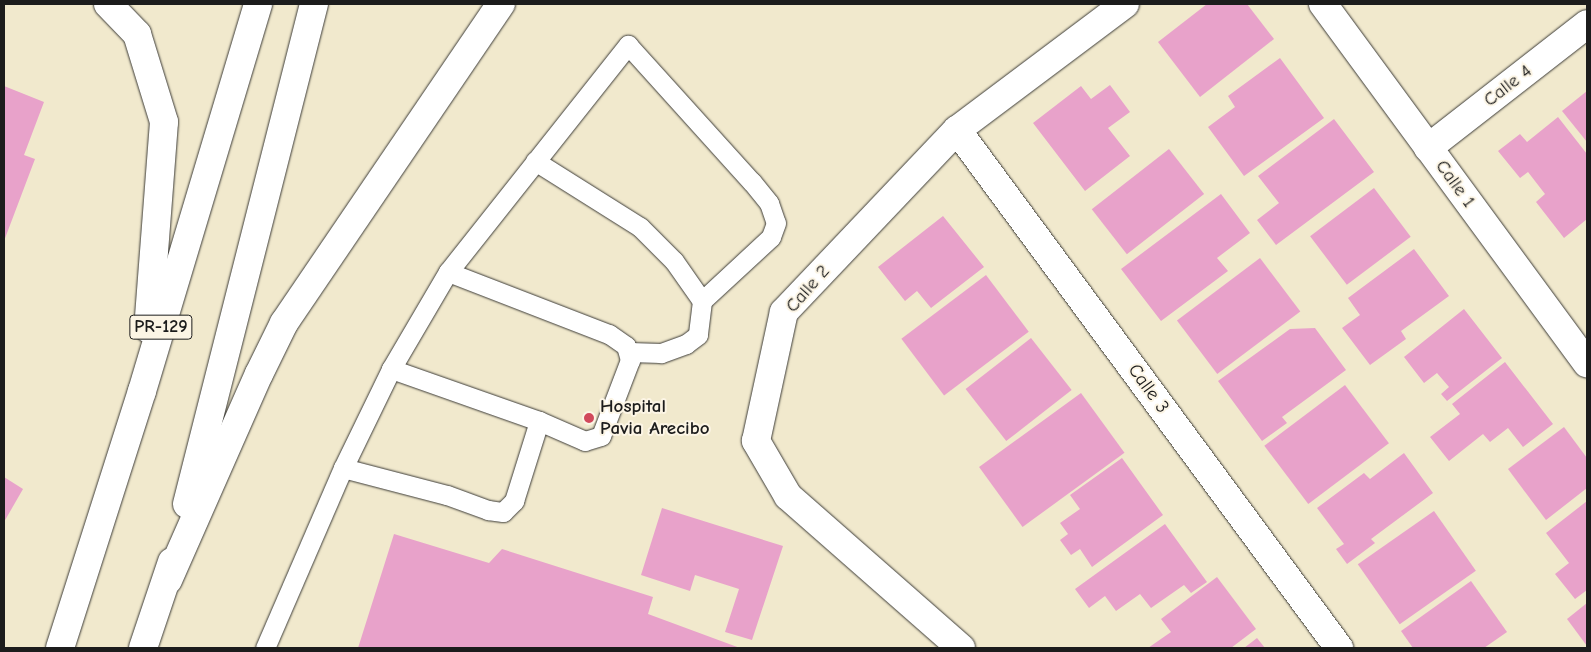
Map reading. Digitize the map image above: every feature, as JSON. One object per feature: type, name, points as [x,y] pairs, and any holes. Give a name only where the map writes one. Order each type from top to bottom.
[{"type":"main road","points":[[108,4],[137,34],[164,122],[160,202],[142,391]]},
{"type":"main road","name":"PR-129","points":[[60,648],[142,391],[258,4]]},
{"type":"main road","points":[[168,580],[314,4]]},
{"type":"main road","points":[[143,648],[168,580],[259,374],[284,323],[501,4]]},
{"type":"main road","name":"Calle 2","points":[[961,648],[788,496],[756,442],[784,312],[957,130],[1125,4]]},
{"type":"main road","name":"Calle 1","points":[[1324,4],[1587,363]]},
{"type":"main road","name":"Calle 4","points":[[1428,148],[1587,24]]},
{"type":"main road","name":"Calle 3","points":[[957,130],[1339,648]]},
{"type":"lane","points":[[265,648],[343,468],[391,369],[448,272],[534,161],[628,46],[758,189],[769,203],[776,223],[771,237],[702,301],[698,335],[686,344],[661,353],[629,352]]},
{"type":"lane","points":[[534,161],[640,227],[674,261],[702,301]]},
{"type":"lane","points":[[391,369],[539,422],[585,441],[600,436],[630,360],[629,352],[618,338],[448,272]]},
{"type":"lane","points":[[343,468],[503,512],[514,500],[539,422]]},
{"type":"building","points":[[1207,4],[1247,4],[1274,39],[1200,97],[1158,42]]},
{"type":"building","points":[[1280,58],[1324,118],[1244,176],[1208,127],[1235,107],[1228,96]]},
{"type":"building","points":[[1110,85],[1130,112],[1108,128],[1130,156],[1085,191],[1033,123],[1081,86],[1091,99]]},
{"type":"building","points":[[4,86],[44,102],[24,155],[35,159],[4,241]]},
{"type":"building","points":[[1587,91],[1587,142],[1562,111]]},
{"type":"building","points":[[1558,117],[1587,154],[1587,219],[1564,238],[1536,202],[1545,194],[1528,172],[1520,178],[1498,151],[1520,134],[1527,142]]},
{"type":"building","points":[[1334,119],[1374,172],[1276,245],[1257,220],[1279,203],[1258,176]]},
{"type":"building","points":[[1169,149],[1204,194],[1127,254],[1092,209]]},
{"type":"building","points":[[1374,188],[1411,237],[1347,285],[1310,236]]},
{"type":"building","points":[[1221,194],[1250,233],[1217,258],[1228,271],[1161,321],[1121,269]]},
{"type":"building","points":[[943,216],[984,267],[931,308],[917,291],[905,301],[878,267]]},
{"type":"building","points":[[1414,249],[1449,296],[1401,331],[1406,339],[1370,365],[1342,328],[1360,315],[1348,298]]},
{"type":"building","points":[[1260,258],[1300,312],[1217,374],[1177,321]]},
{"type":"building","points":[[986,275],[1029,332],[944,395],[901,339]]},
{"type":"building","points":[[1464,309],[1502,358],[1447,401],[1441,394],[1449,387],[1437,373],[1424,383],[1404,357]]},
{"type":"building","points":[[1315,328],[1346,370],[1282,417],[1287,423],[1262,441],[1218,381],[1290,329]]},
{"type":"building","points":[[1031,338],[1072,390],[1006,441],[966,389]]},
{"type":"building","points":[[1505,362],[1553,424],[1523,447],[1508,428],[1490,442],[1483,434],[1449,461],[1430,437],[1460,414],[1452,404]]},
{"type":"building","points":[[1345,385],[1389,443],[1308,504],[1264,446]]},
{"type":"building","points":[[1081,393],[1124,453],[1023,527],[979,467]]},
{"type":"building","points":[[1564,427],[1587,458],[1587,488],[1546,520],[1508,469]]},
{"type":"building","points":[[1404,453],[1433,493],[1371,539],[1375,543],[1347,564],[1336,549],[1344,544],[1317,508],[1364,473],[1370,479]]},
{"type":"building","points":[[1122,458],[1163,515],[1092,567],[1080,549],[1071,555],[1060,540],[1068,534],[1060,523],[1080,509],[1070,495]]},
{"type":"building","points":[[4,477],[23,489],[4,522]]},
{"type":"building","points":[[1587,501],[1587,590],[1575,599],[1555,574],[1569,563],[1546,533]]},
{"type":"building","points":[[662,508],[783,546],[752,640],[725,632],[739,589],[695,575],[690,591],[641,575]]},
{"type":"building","points":[[1434,511],[1476,571],[1400,624],[1358,564]]},
{"type":"building","points":[[1165,524],[1207,582],[1191,593],[1184,585],[1151,608],[1140,594],[1116,611],[1105,596],[1089,608],[1075,589]]},
{"type":"building","points":[[394,534],[489,563],[502,549],[653,597],[648,614],[740,648],[358,648]]},
{"type":"building","points":[[1217,577],[1256,629],[1231,648],[1148,648],[1171,632],[1161,619]]},
{"type":"building","points":[[1471,581],[1507,632],[1484,648],[1413,648],[1401,631]]},
{"type":"building","points":[[1587,603],[1587,646],[1567,619]]},
{"type":"building","points":[[1257,638],[1265,648],[1244,648]]},
{"type":"place","name":"Hospital Pavia Arecibo","points":[[589,418]]}]
